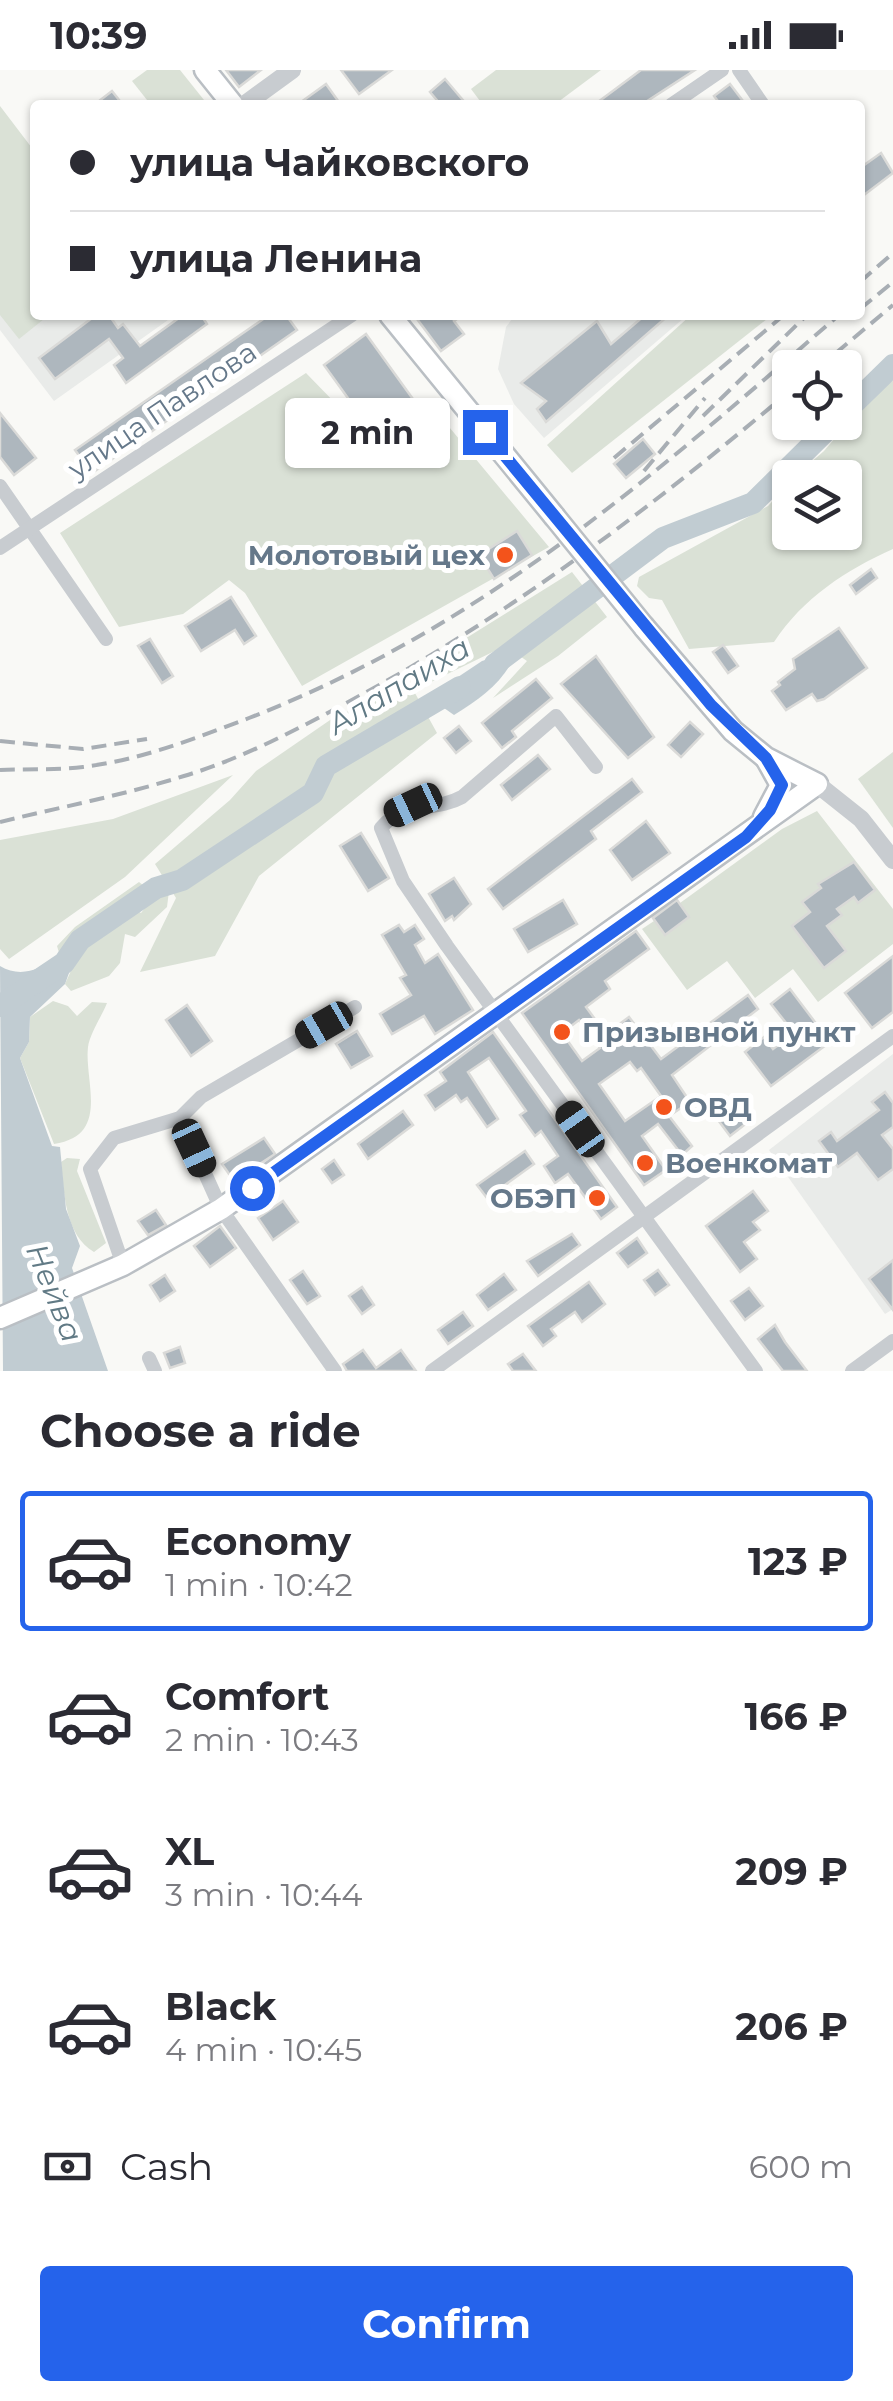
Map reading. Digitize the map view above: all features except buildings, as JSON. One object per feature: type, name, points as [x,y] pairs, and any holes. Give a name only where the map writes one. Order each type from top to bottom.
[{"type":"main road","points":[[204,70],[229,100]]},
{"type":"main road","points":[[0,1318],[115,1269],[221,1209],[816,784],[766,758],[733,731],[394,320]]},
{"type":"main road","points":[[746,837],[770,810],[782,785],[766,758]]},
{"type":"street","points":[[251,100],[292,70]]},
{"type":"street","points":[[679,100],[722,70]]},
{"type":"street","points":[[739,70],[760,100]]},
{"type":"street","name":"улица Павлова","points":[[0,548],[344,320]]},
{"type":"street","points":[[0,486],[106,638]]},
{"type":"street","points":[[596,766],[556,716],[462,798],[446,806],[413,805],[392,815],[380,828],[403,881],[756,1371]]},
{"type":"street","points":[[816,784],[861,820],[893,860]]},
{"type":"street","points":[[115,1269],[90,1169],[114,1138],[180,1118],[201,1098],[355,1007]]},
{"type":"street","points":[[432,1371],[893,1036]]},
{"type":"street","points":[[180,1118],[221,1209],[335,1371]]},
{"type":"street","points":[[852,1371],[893,1341]]},
{"type":"shaded area","points":[[147,70],[180,70],[204,100],[147,100],[132,81]]},
{"type":"shaded area","points":[[496,70],[601,70],[561,100],[479,100],[471,89]]},
{"type":"shaded area","points":[[0,106],[30,145],[30,320],[43,320],[19,339],[0,315]]},
{"type":"shaded area","points":[[0,305],[30,314],[30,320],[168,320],[54,401],[0,330]]},
{"type":"shaded area","points":[[511,320],[682,320],[544,438],[514,404],[498,369],[506,327]]},
{"type":"shaded area","points":[[685,320],[766,320],[572,473],[547,445]]},
{"type":"shaded area","points":[[306,373],[376,445],[430,404],[549,547],[302,686],[245,593],[229,580],[183,614],[119,627],[60,533]]},
{"type":"shaded area","points":[[893,381],[893,549],[827,587],[798,612],[774,642],[689,649],[662,600],[649,598],[637,586],[639,577],[772,502],[772,550],[862,550],[862,460],[814,460],[833,440],[862,440],[862,406],[882,383]]},
{"type":"shaded area","points":[[572,572],[607,617],[558,656],[493,698],[527,661],[505,646],[429,683],[423,665]]},
{"type":"shaded area","points":[[410,684],[437,733],[259,876],[215,956],[140,972],[176,898],[155,864],[230,800],[256,771],[333,718]]},
{"type":"shaded area","points":[[893,752],[893,828],[858,779]]},
{"type":"shaded area","points":[[233,775],[125,877],[9,959],[0,949],[0,840],[113,819]]},
{"type":"shaded area","points":[[817,811],[893,909],[893,944],[818,1002],[793,969],[755,998],[727,961],[687,990],[642,929],[654,921],[649,913],[674,896],[680,903],[782,829]]},
{"type":"shaded area","points":[[139,882],[144,886],[79,933],[60,956],[57,946],[75,927]]},
{"type":"shaded area","points":[[161,888],[169,891],[167,907],[135,937],[125,934],[120,963],[109,976],[71,991],[65,984],[84,942],[93,940],[134,909],[141,913]]},
{"type":"shaded area","points":[[53,1001],[68,1006],[77,1016],[92,1002],[107,1003],[88,1047],[89,1119],[72,1139],[54,1144],[20,1058],[29,1042],[30,1017]]},
{"type":"shaded area","points":[[893,1054],[893,1309],[885,1314],[769,1150]]},
{"type":"shaded area","points":[[67,1158],[80,1159],[77,1171],[106,1243],[94,1252],[77,1235],[68,1212],[61,1162]]},
{"type":"water","points":[[518,650],[492,688],[454,715],[434,701],[437,691],[482,661]]},
{"type":"water","name":"Нейва","points":[[56,957],[69,973],[65,984],[30,1017],[29,1042],[20,1058],[52,1146],[60,1147],[66,1209],[80,1246],[72,1268],[108,1371],[3,1371],[0,966],[30,971]]},
{"type":"waterway","name":"Алапаиха","points":[[862,395],[893,365]]},
{"type":"waterway","name":"Алапаиха","points":[[495,664],[663,538],[753,503],[817,440]]},
{"type":"waterway","name":"Алапаиха","points":[[0,1006],[64,963],[80,940],[156,888],[182,880],[313,793],[326,766],[460,687]]},
{"type":"railway","points":[[865,278],[893,253]]},
{"type":"railway","points":[[865,305],[893,282]]},
{"type":"railway","points":[[839,350],[893,305]]},
{"type":"railway","points":[[614,458],[778,320]]},
{"type":"railway","points":[[703,416],[802,320]]},
{"type":"railway","points":[[0,770],[83,767],[168,747],[334,681],[414,639],[562,543],[701,433],[833,320]]},
{"type":"railway","points":[[644,471],[705,398]]},
{"type":"railway","points":[[0,822],[205,769],[269,743],[350,701],[466,633],[578,558],[772,406]]},
{"type":"railway","points":[[0,741],[83,749],[147,739]]},
{"type":"place","name":"Молотовый цех","points":[[505,555]]},
{"type":"place","name":"Призывной пункт","points":[[562,1032]]},
{"type":"place","name":"ОВД","points":[[664,1107]]},
{"type":"place","name":"Военкомат","points":[[645,1163]]},
{"type":"place","name":"ОБЭП","points":[[597,1198]]},
{"type":"route","points":[[252,1188],[746,837],[770,810],[782,785],[766,758],[733,731],[485,432]]}]
